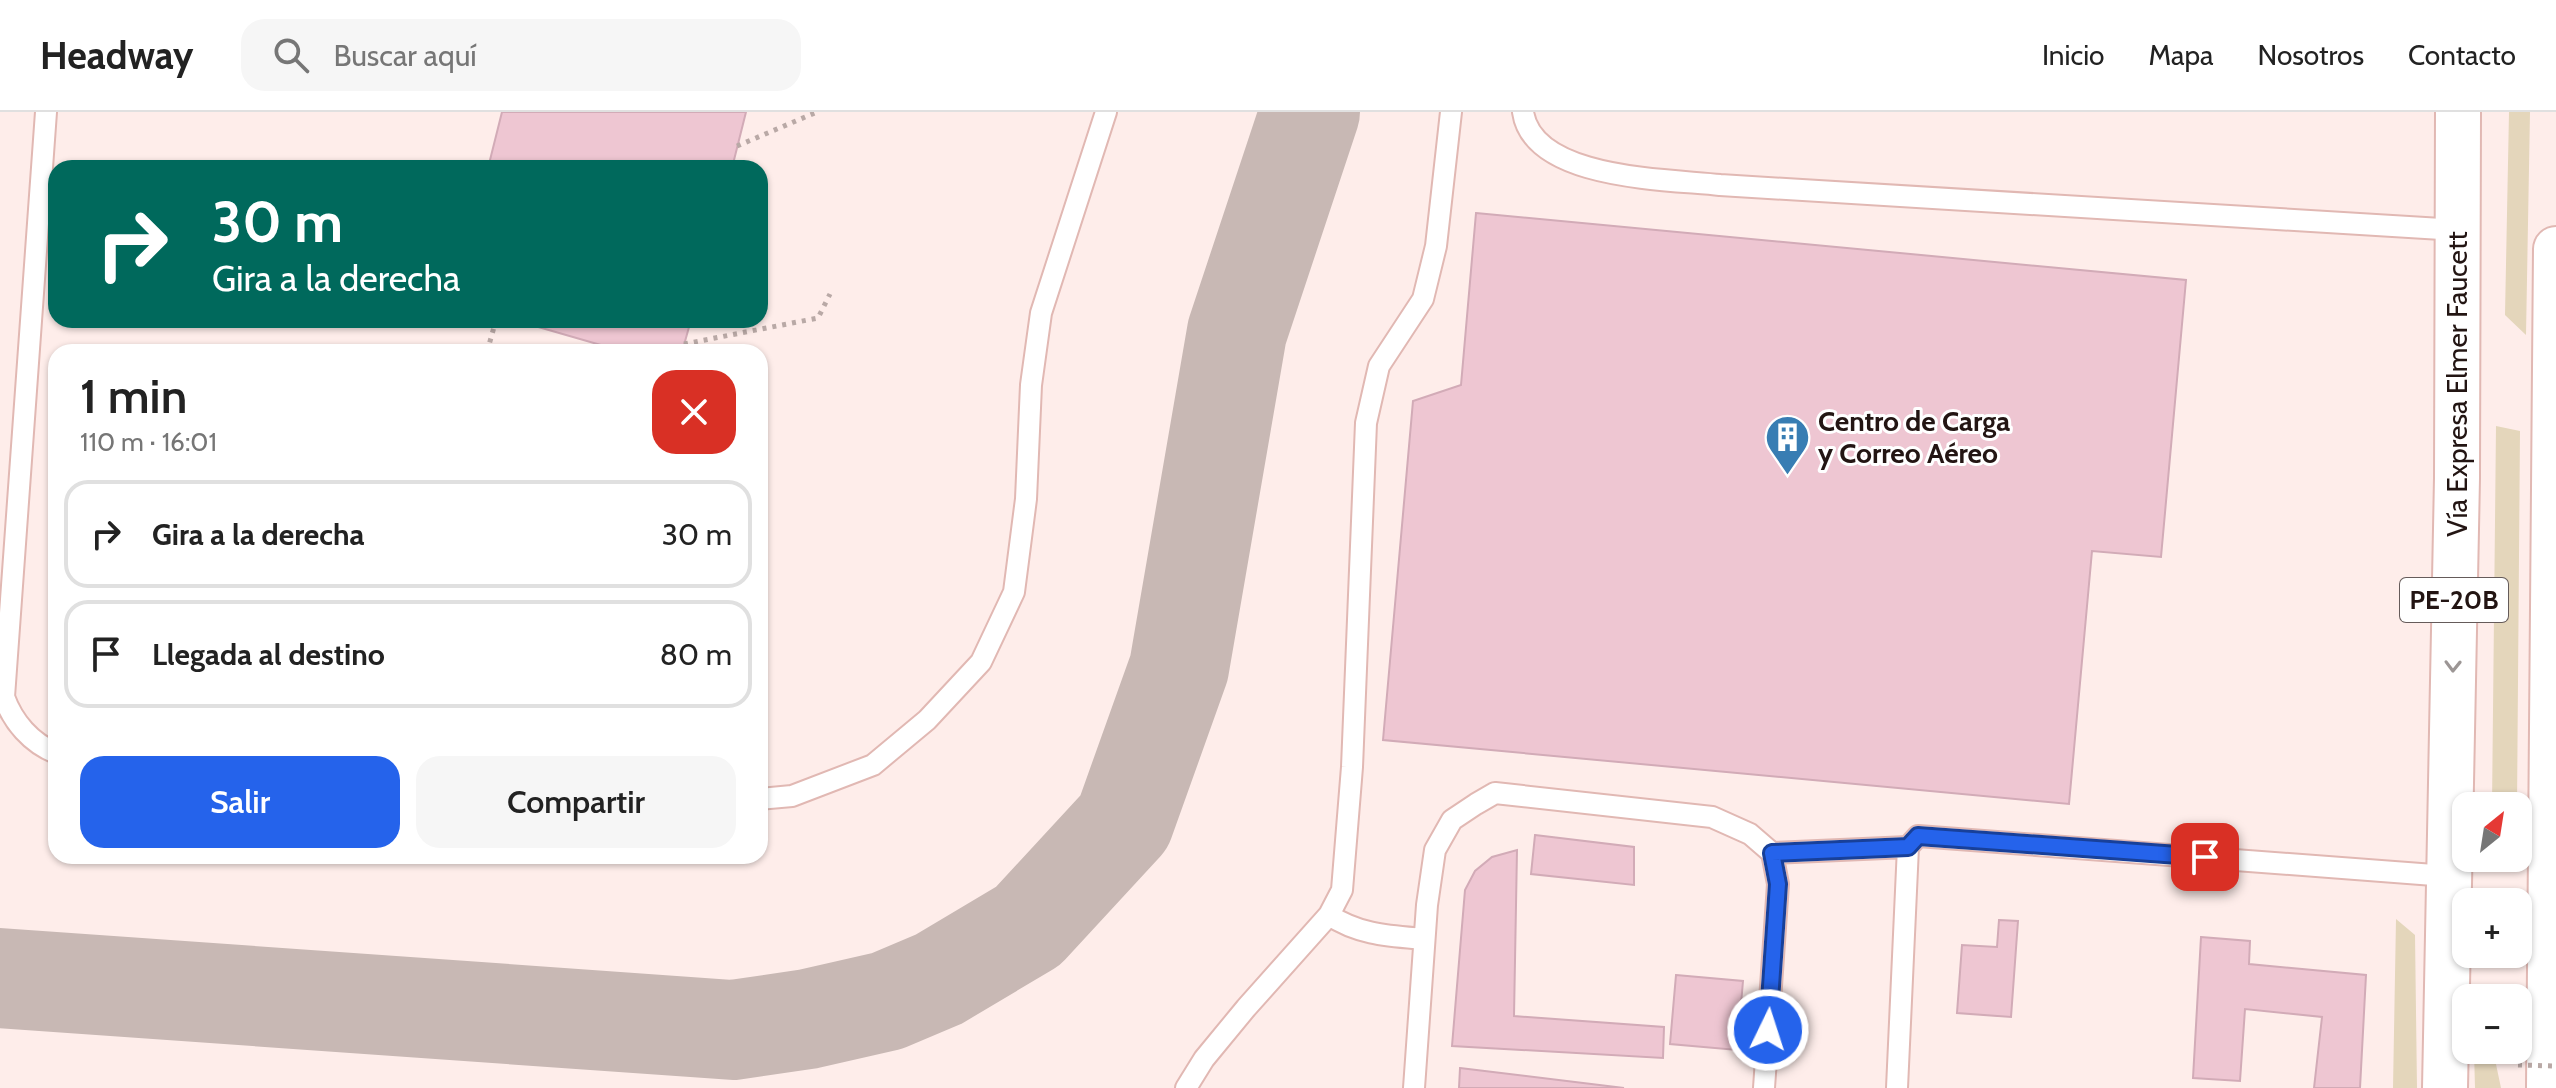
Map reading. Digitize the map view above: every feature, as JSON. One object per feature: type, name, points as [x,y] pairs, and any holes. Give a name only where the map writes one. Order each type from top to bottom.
[{"type":"highway","name":"Vía Expresa Elmer Faucett","points":[[2445,1088],[2457,478],[2458,112]]},
{"type":"highway","points":[[2533,1077],[2554,1007],[2556,249]]},
{"type":"lane","points":[[46,112],[4,697],[10,713],[27,734],[48,750]]},
{"type":"lane","points":[[768,798],[792,796],[873,765],[927,720],[981,662],[1014,592],[1026,499],[1031,385],[1041,313],[1106,112]]},
{"type":"lane","points":[[1523,112],[1537,143],[1574,164],[1619,174],[1720,185],[2458,230]]},
{"type":"lane","points":[[1186,1088],[1204,1059],[1246,1008],[1329,915],[1342,890],[1352,767],[1366,423],[1379,366],[1423,299],[1436,246],[1449,117]]},
{"type":"lane","points":[[1414,1088],[1424,939],[1435,850],[1452,820],[1495,793],[1712,817],[1750,834],[1772,853],[1778,884],[1764,1088]]},
{"type":"lane","points":[[1897,1088],[1908,847],[1918,836],[2447,876]]},
{"type":"lane","points":[[1772,853],[1908,847]]},
{"type":"lane","points":[[1329,915],[1344,925],[1368,934],[1424,939]]},
{"type":"path","points":[[737,146],[817,112]]},
{"type":"path","points":[[768,328],[818,318],[830,294]]},
{"type":"path","points":[[684,344],[766,328]]},
{"type":"path","points":[[2533,1077],[2556,1066]]},
{"type":"shaded area","points":[[2509,112],[2530,112],[2526,335],[2505,315]]},
{"type":"shaded area","points":[[2496,426],[2520,431],[2517,792],[2492,792]]},
{"type":"shaded area","points":[[2396,919],[2415,935],[2417,1088],[2393,1088]]},
{"type":"shaded area","points":[[2474,1064],[2496,1064],[2501,1088],[2475,1088]]},
{"type":"building","points":[[502,112],[746,112],[734,160],[490,160]]},
{"type":"building","name":"Centro de Carga y Correo Aéreo","points":[[1476,213],[2186,280],[2161,557],[2092,551],[2069,804],[1383,740],[1413,401],[1461,385]]},
{"type":"building","points":[[542,328],[689,328],[684,344],[597,344]]},
{"type":"building","points":[[1535,835],[1634,847],[1634,885],[1531,874]]},
{"type":"building","points":[[1517,850],[1514,1016],[1664,1027],[1663,1058],[1452,1046],[1465,890],[1475,871],[1492,857]]},
{"type":"building","points":[[1999,920],[2018,921],[2011,1017],[1957,1013],[1962,945],[1997,947]]},
{"type":"building","points":[[2201,937],[2250,941],[2249,964],[2366,975],[2360,1088],[2314,1088],[2322,1017],[2245,1009],[2240,1081],[2193,1078]]},
{"type":"building","points":[[1676,975],[1743,981],[1737,1050],[1670,1044]]},
{"type":"building","points":[[1460,1068],[1624,1088],[1459,1088]]},
{"type":"taxiway","points":[[0,978],[733,1030],[808,1019],[887,1001],[939,979],[1028,926],[1124,822],[1179,668],[1237,332],[1310,112]]},
{"type":"place","name":"Centro de Carga y Correo Aéreo","points":[[1787,476]]},
{"type":"route","points":[[1768,1030],[1778,884],[1772,853],[1908,847],[1911,840],[1918,836],[2205,857]]}]
